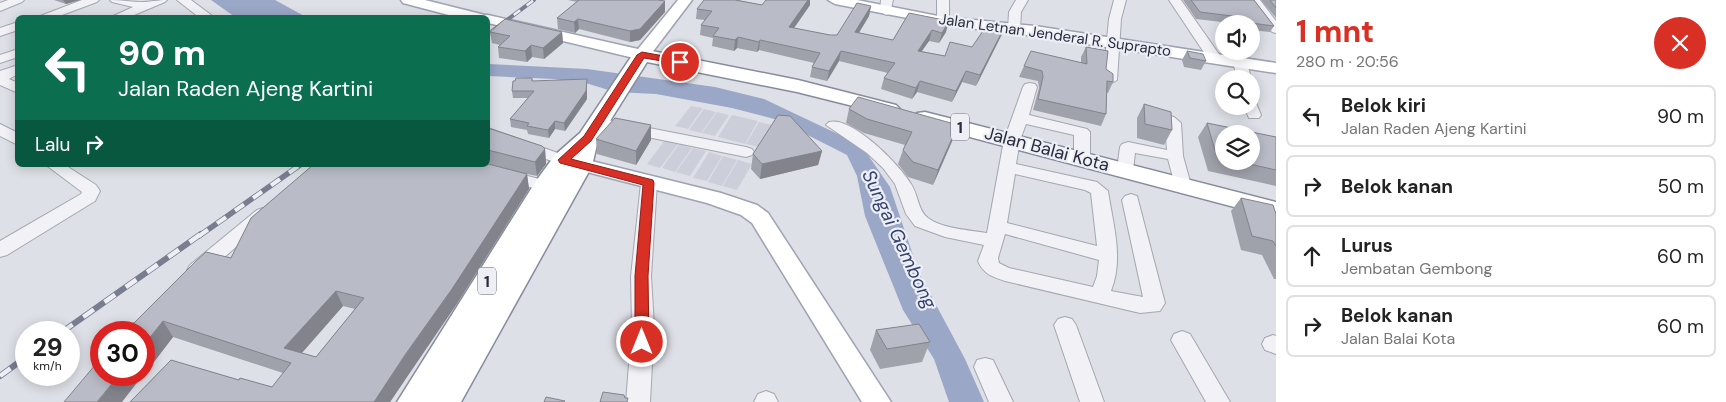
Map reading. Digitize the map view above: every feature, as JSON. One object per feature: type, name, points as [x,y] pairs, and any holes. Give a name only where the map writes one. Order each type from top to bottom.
[{"type":"highway","name":"1","points":[[443,402],[572,163],[642,55]]},
{"type":"highway","name":"Jalan Balai Kota","points":[[642,55],[798,86],[1082,158],[1276,210]]},
{"type":"highway","name":"1","points":[[414,402],[545,186],[572,163]]},
{"type":"main road","points":[[408,0],[468,15]]},
{"type":"main road","name":"1","points":[[642,55],[685,0]]},
{"type":"main road","name":"Jalan Letnan Jenderal R. Suprapto","points":[[835,0],[886,5],[943,21],[1114,42],[1276,68]]},
{"type":"main road","points":[[490,20],[642,55]]},
{"type":"main road","points":[[572,163],[734,204],[749,210],[760,218],[877,402]]},
{"type":"street","points":[[0,7],[18,0]]},
{"type":"street","points":[[50,15],[93,0]]},
{"type":"street","points":[[116,0],[145,6]]},
{"type":"street","points":[[122,15],[161,0]]},
{"type":"street","points":[[183,0],[205,15]]},
{"type":"street","points":[[943,0],[943,21]]},
{"type":"street","points":[[1014,29],[1016,12],[1022,0]]},
{"type":"street","points":[[1110,80],[1115,19],[1120,0]]},
{"type":"street","points":[[1175,0],[1214,57]]},
{"type":"street","points":[[1254,0],[1276,29]]},
{"type":"street","points":[[0,32],[15,27]]},
{"type":"street","points":[[0,59],[15,53]]},
{"type":"street","points":[[1240,61],[1242,70]]},
{"type":"street","points":[[15,70],[5,74],[1,80],[15,87]]},
{"type":"street","points":[[1030,87],[1012,140],[996,233],[986,261],[993,269],[1005,274],[1140,305],[1153,305],[1155,303],[1131,200]]},
{"type":"street","points":[[1142,113],[1172,122],[1175,156],[1182,185]]},
{"type":"street","points":[[1021,118],[1082,132],[1082,158]]},
{"type":"street","points":[[834,125],[874,149],[903,184],[914,211],[922,222],[933,227],[996,233],[1108,256]]},
{"type":"street","points":[[0,129],[15,138]]},
{"type":"street","points":[[593,131],[746,152]]},
{"type":"street","points":[[490,134],[572,163]]},
{"type":"street","points":[[1125,170],[1128,147],[1175,156]]},
{"type":"street","points":[[0,250],[89,197],[90,189],[57,167]]},
{"type":"street","points":[[473,167],[545,186]]},
{"type":"street","points":[[1008,167],[1097,189],[1100,194],[1108,256],[1107,276],[1099,295]]},
{"type":"street","points":[[638,402],[643,327],[641,276],[649,183]]},
{"type":"street","points":[[184,283],[275,204]]},
{"type":"street","points":[[1065,325],[1092,402]]},
{"type":"street","points":[[1182,340],[1218,402]]},
{"type":"street","points":[[985,367],[1001,402]]},
{"type":"shaded area","points":[[691,106],[703,108],[688,129],[675,126]]},
{"type":"shaded area","points":[[704,109],[716,112],[701,133],[689,130]]},
{"type":"shaded area","points":[[717,112],[729,115],[715,136],[702,133]]},
{"type":"shaded area","points":[[732,115],[758,121],[745,144],[718,137]]},
{"type":"shaded area","points":[[759,122],[772,125],[759,147],[746,144]]},
{"type":"shaded area","points":[[665,140],[678,144],[660,168],[647,164]]},
{"type":"shaded area","points":[[679,144],[692,148],[675,172],[662,168]]},
{"type":"shaded area","points":[[693,148],[706,151],[690,176],[676,172]]},
{"type":"shaded area","points":[[709,152],[722,156],[707,181],[693,178]]},
{"type":"shaded area","points":[[723,156],[737,160],[722,186],[708,182]]},
{"type":"shaded area","points":[[738,160],[752,164],[737,190],[723,186]]},
{"type":"water","points":[[211,0],[275,0],[302,15],[232,15]]},
{"type":"water","name":"Sungai Gembong","points":[[490,64],[587,69],[715,87],[764,99],[861,145],[890,187],[919,273],[965,359],[984,402],[949,402],[934,359],[903,310],[865,216],[857,176],[847,155],[778,120],[732,108],[656,94],[615,92],[589,84],[554,79],[490,76]]},
{"type":"building","points":[[579,0],[665,1],[640,29],[630,31],[578,19],[574,22],[557,18]]},
{"type":"building","points":[[704,0],[735,0],[762,5],[766,0],[808,0],[789,27],[830,35],[837,35],[857,3],[871,6],[855,32],[893,40],[909,13],[949,21],[942,33],[932,30],[918,51],[945,56],[950,42],[972,47],[989,22],[1006,24],[980,75],[966,71],[956,91],[920,81],[916,88],[884,78],[895,63],[841,51],[829,71],[812,67],[820,53],[760,40],[759,42],[738,37],[735,40],[713,36],[719,28],[701,25],[712,11],[697,9]]},
{"type":"building","points":[[1191,0],[1254,0],[1274,26],[1260,24],[1260,15],[1224,15],[1200,12]]},
{"type":"building","points":[[1270,0],[1276,0],[1276,8]]},
{"type":"building","points":[[505,19],[562,32],[543,48],[531,45],[525,51],[498,47],[510,36],[490,32]]},
{"type":"building","points":[[1086,47],[1108,51],[1106,69],[1113,74],[1113,82],[1107,81],[1106,114],[1038,99],[1043,77],[1042,71],[1024,66],[1031,51],[1087,64]]},
{"type":"building","points":[[1187,51],[1203,54],[1206,61],[1190,58]]},
{"type":"building","points":[[516,78],[532,78],[532,81],[587,79],[586,91],[564,123],[555,121],[548,130],[527,126],[529,123],[510,119],[534,91],[512,91],[513,81]]},
{"type":"building","points":[[858,97],[958,125],[938,170],[913,162],[903,150],[912,132],[867,119],[849,109]]},
{"type":"building","points":[[1144,104],[1171,112],[1172,130],[1145,124]]},
{"type":"building","points":[[778,115],[790,116],[822,151],[762,164],[753,154]]},
{"type":"building","points":[[615,118],[651,125],[636,151],[596,139]]},
{"type":"building","points":[[1207,123],[1217,125],[1215,125],[1215,150]]},
{"type":"building","points":[[490,129],[542,146],[545,149],[535,162],[490,151]]},
{"type":"building","points":[[1260,134],[1276,137],[1276,170],[1260,166]]},
{"type":"building","points":[[490,165],[527,174],[452,289],[374,402],[130,402],[146,386],[155,386],[155,376],[171,360],[239,380],[240,378],[272,387],[291,363],[163,321],[155,331],[155,321],[136,321],[206,252],[231,258],[251,218],[311,167],[490,167]],"holes":[[[336,291],[364,298],[316,357],[284,348]]]},
{"type":"building","points":[[1241,198],[1273,205],[1276,214],[1276,246],[1273,241],[1252,236]]},
{"type":"building","points":[[919,324],[930,342],[887,349],[876,330]]},
{"type":"building","points":[[90,371],[90,386],[110,386],[97,402],[64,402],[77,386],[80,386],[80,383]]},
{"type":"building","points":[[603,392],[624,395],[625,398],[628,398],[627,402],[600,402]]},
{"type":"building","points":[[546,397],[565,401],[544,402]]},
{"type":"railway","points":[[490,33],[534,0]]},
{"type":"railway","points":[[199,236],[297,167]]},
{"type":"railway","points":[[78,321],[201,234]]},
{"type":"railway","points":[[0,376],[15,365]]},
{"type":"route","points":[[642,342],[641,276],[649,183],[563,160],[588,138],[642,55],[680,62]]}]
